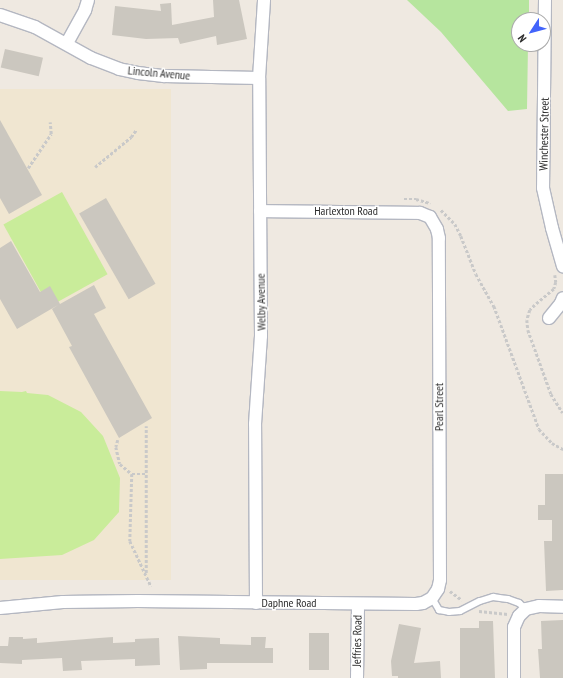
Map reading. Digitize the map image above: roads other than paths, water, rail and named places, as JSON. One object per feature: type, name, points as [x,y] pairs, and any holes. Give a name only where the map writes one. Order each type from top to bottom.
[{"type":"street","points":[[67,44],[85,10],[88,0]]},
{"type":"street","name":"Welby Avenue","points":[[256,603],[255,424],[261,336],[259,78],[264,0]]},
{"type":"street","name":"Winchester Street","points":[[545,0],[543,188],[552,228],[558,268]]},
{"type":"street","name":"Lincoln Avenue","points":[[0,15],[36,27],[91,58],[119,69],[138,74],[259,78]]},
{"type":"street","name":"Harlexton Road","points":[[260,211],[413,212],[430,217]]},
{"type":"street","name":"Pearl Street","points":[[430,217],[437,229],[439,238],[440,580],[438,589],[432,598]]},
{"type":"street","points":[[549,318],[561,304],[563,298]]},
{"type":"street","name":"Daphne Road","points":[[0,608],[63,602],[138,601],[416,604],[424,603],[432,598]]},
{"type":"street","name":"Jeffries Road","points":[[357,678],[358,604]]},
{"type":"street","points":[[514,678],[514,627],[519,616],[526,609],[539,606],[563,606]]},
{"type":"lane","points":[[432,598],[439,610],[449,612],[460,611],[480,601],[493,597],[508,599],[519,603],[526,609]]}]
